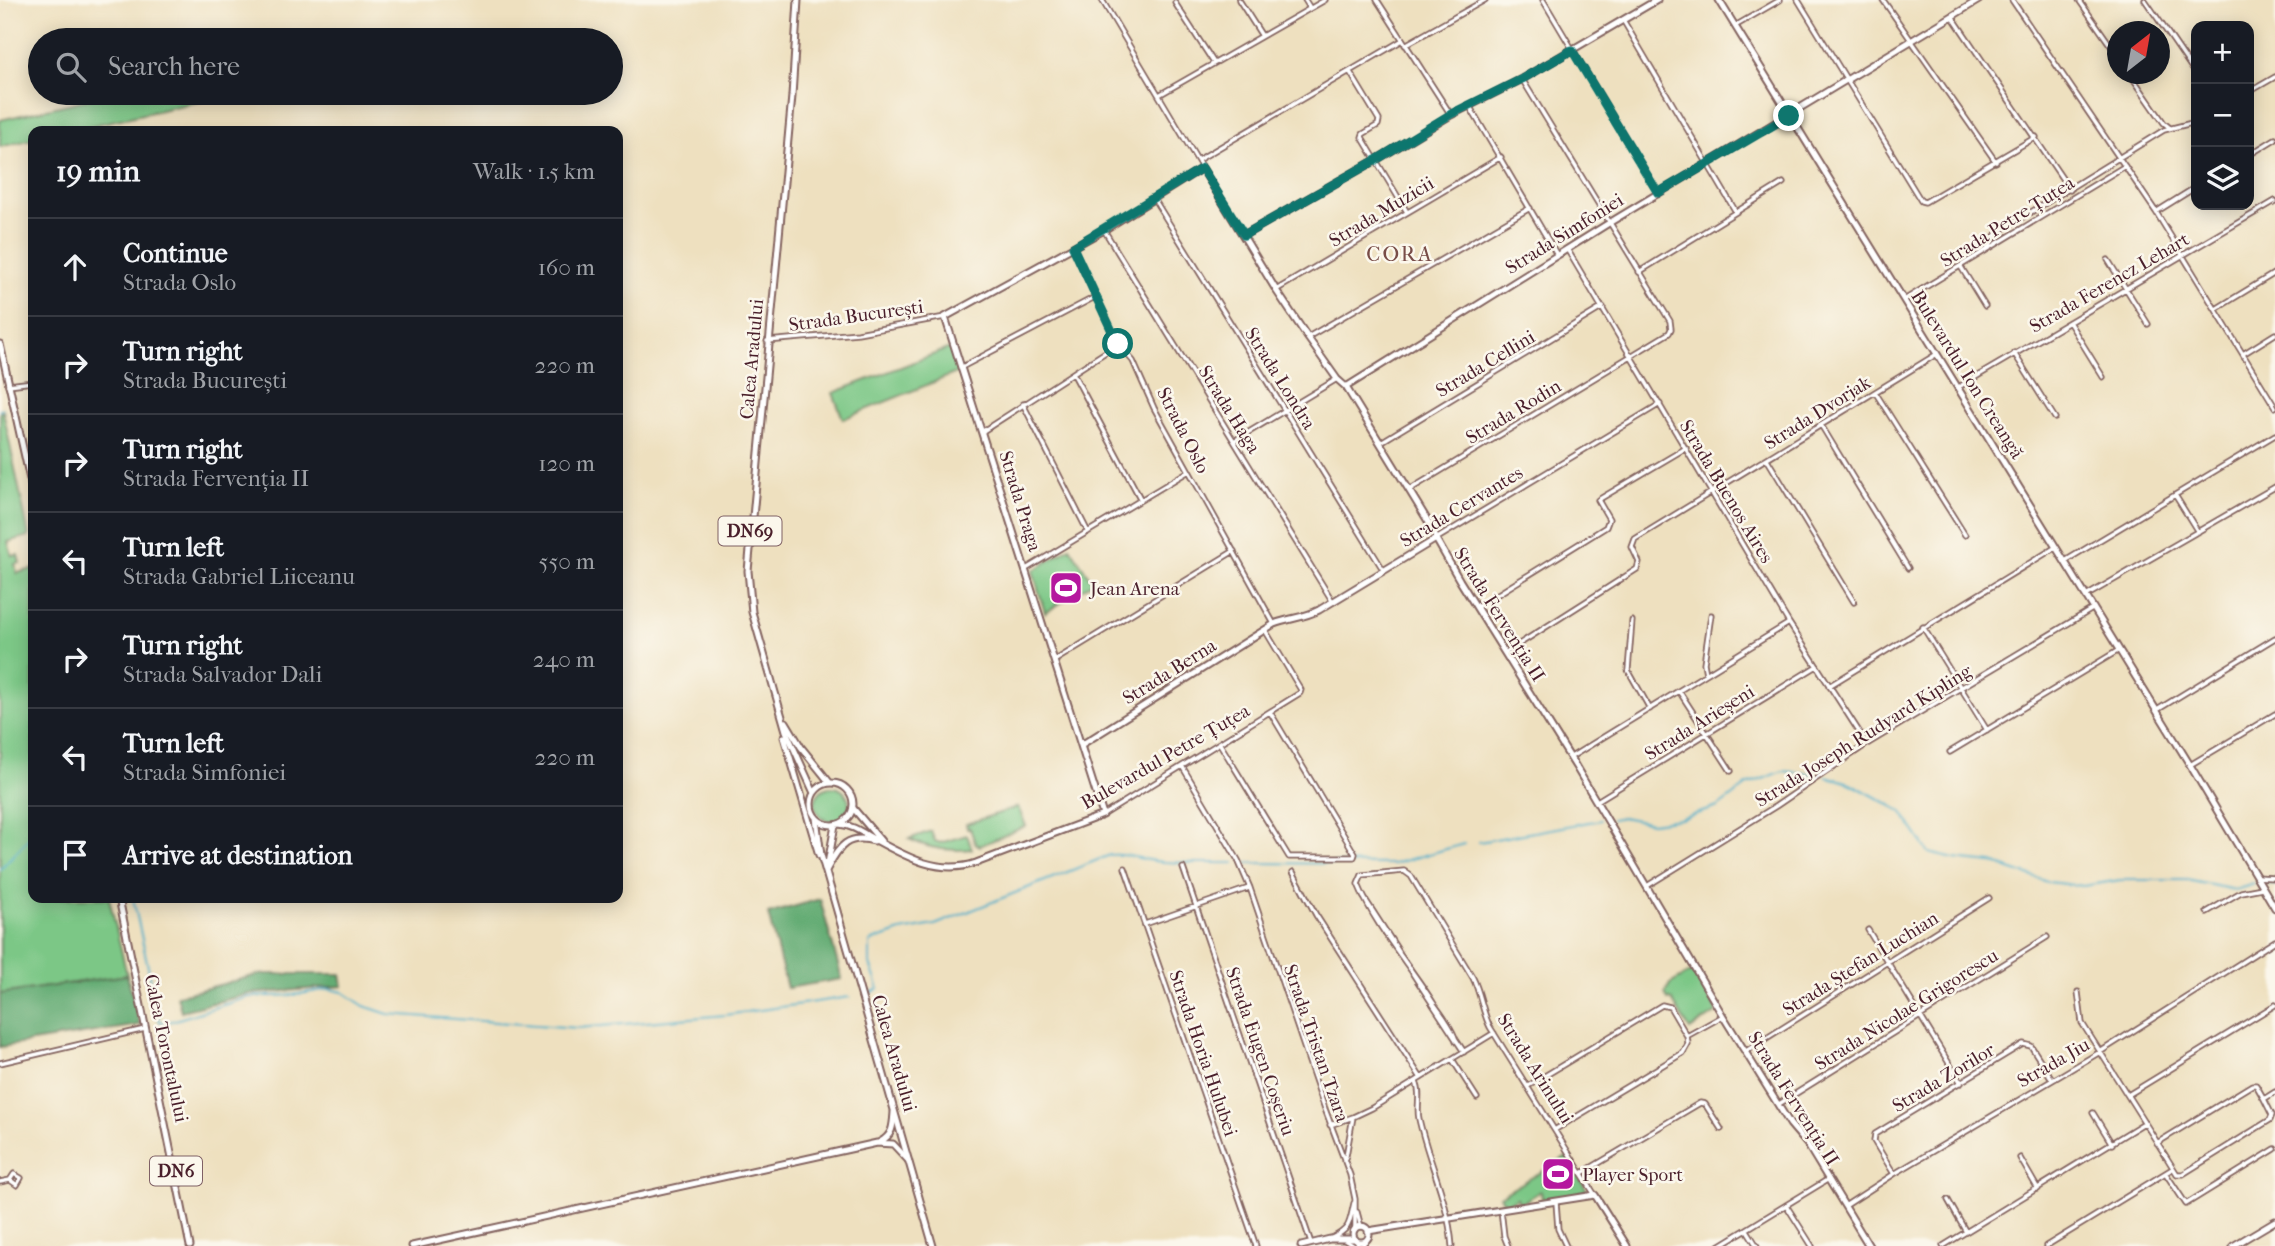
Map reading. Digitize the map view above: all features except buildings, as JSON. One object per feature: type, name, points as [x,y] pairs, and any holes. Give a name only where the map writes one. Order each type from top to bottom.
[{"type":"street","name":"Calea Aradului","points":[[798,0],[748,571],[752,612],[790,744],[814,793]]},
{"type":"street","name":"Strada Fervenția II","points":[[1102,0],[1276,290],[1337,379],[1346,387],[1381,442],[1434,531],[1436,539],[1597,801],[1723,1016],[1869,1246]]},
{"type":"street","points":[[1239,0],[1262,36]]},
{"type":"street","points":[[1305,0],[1310,8]]},
{"type":"street","points":[[1160,95],[1325,0]]},
{"type":"street","points":[[1377,0],[1401,41],[1451,114]]},
{"type":"street","points":[[1405,45],[1485,0]]},
{"type":"street","points":[[1544,0],[1658,193]]},
{"type":"street","points":[[1244,235],[1451,114],[1522,79],[1657,0]]},
{"type":"street","name":"Bulevardul Ion Creangă","points":[[1719,0],[2157,710],[2275,908]]},
{"type":"street","points":[[1735,26],[1780,0]]},
{"type":"street","points":[[1798,0],[1921,201],[1924,202],[1996,162],[2036,137]]},
{"type":"street","points":[[1883,0],[1909,41],[1996,162]]},
{"type":"street","name":"Strada Simfoniei","points":[[1346,387],[1658,193],[1789,116],[1966,5],[1979,0]]},
{"type":"street","points":[[2011,0],[2156,212],[2275,407]]},
{"type":"street","points":[[2078,0],[2107,41]]},
{"type":"street","points":[[2145,0],[2191,67]]},
{"type":"street","points":[[1175,3],[1214,64]]},
{"type":"street","points":[[1952,16],[2036,137],[2068,191],[2070,200]]},
{"type":"street","points":[[1623,20],[1736,212]]},
{"type":"street","points":[[1198,160],[1401,41]]},
{"type":"street","points":[[1350,71],[1379,120],[1378,125],[1362,135],[1407,212]]},
{"type":"street","points":[[2254,89],[2275,77]]},
{"type":"street","points":[[1522,79],[1639,272],[1783,183]]},
{"type":"street","points":[[2137,84],[2170,128]]},
{"type":"street","points":[[1469,105],[1557,255]]},
{"type":"street","points":[[1985,252],[1997,233],[2164,130],[2191,125]]},
{"type":"street","points":[[2254,152],[2275,139]]},
{"type":"street","name":"Strada Muzicii","points":[[1276,290],[1501,157]]},
{"type":"street","name":"Strada Petre Țuțea","points":[[1904,300],[2125,166]]},
{"type":"street","name":"Strada București","points":[[767,341],[858,333],[945,317],[1104,230],[1202,168]]},
{"type":"street","points":[[2156,212],[2191,190]]},
{"type":"street","name":"Strada Londra","points":[[1154,199],[1384,571]]},
{"type":"street","name":"Strada Ferencz Lehart","points":[[1957,388],[2275,201]]},
{"type":"street","points":[[1308,338],[1530,208]]},
{"type":"street","name":"Strada Haga","points":[[1104,230],[1333,602]]},
{"type":"street","name":"Strada Oslo","points":[[1073,247],[1118,344],[1133,361],[1154,408],[1274,624]]},
{"type":"street","name":"Strada Buenos Aires","points":[[1567,249],[1790,623],[1867,744]]},
{"type":"street","points":[[2108,260],[2148,324]]},
{"type":"street","points":[[1961,267],[1985,306]]},
{"type":"street","name":"Strada Rodin","points":[[1409,490],[1669,333],[1670,321],[1639,272]]},
{"type":"street","points":[[2216,309],[2275,273]]},
{"type":"street","points":[[962,367],[1095,297]]},
{"type":"street","name":"Strada Cellini","points":[[1381,442],[1603,307]]},
{"type":"street","name":"Strada Praga","points":[[945,317],[1103,814]]},
{"type":"street","points":[[2068,322],[2103,377]]},
{"type":"street","points":[[2243,354],[2275,334]]},
{"type":"street","points":[[0,344],[28,471]]},
{"type":"street","points":[[983,430],[1118,344]]},
{"type":"street","points":[[2014,353],[2054,418]]},
{"type":"street","name":"Strada Dvorjak","points":[[1505,653],[1637,569],[1639,562],[1632,547],[1635,539],[1937,355]]},
{"type":"street","points":[[1073,373],[1141,500]]},
{"type":"street","points":[[1233,441],[1337,379]]},
{"type":"street","points":[[8,385],[28,382]]},
{"type":"street","points":[[1875,392],[1965,535]]},
{"type":"street","points":[[1023,404],[1088,532]]},
{"type":"street","name":"Strada Cervantes","points":[[1274,624],[1287,619],[1303,618],[1333,602],[1660,404]]},
{"type":"street","points":[[1821,425],[1908,568]]},
{"type":"street","points":[[2065,561],[2275,435]]},
{"type":"street","points":[[1477,607],[1606,527],[1609,519],[1598,500],[1686,448]]},
{"type":"street","points":[[1767,459],[1854,602]]},
{"type":"street","points":[[1026,569],[1189,471]]},
{"type":"street","points":[[2086,596],[2275,487]]},
{"type":"street","points":[[2175,495],[2199,532]]},
{"type":"street","points":[[1829,686],[2056,547]]},
{"type":"street","points":[[1053,662],[1234,551]]},
{"type":"street","name":"Strada Joseph Rudyard Kipling","points":[[1647,886],[1776,806],[1867,744],[2094,608]]},
{"type":"street","points":[[1706,674],[1704,663],[1711,615]]},
{"type":"street","points":[[1632,621],[1628,670],[1650,709]]},
{"type":"street","points":[[1570,757],[1790,623]]},
{"type":"street","name":"Strada Berna","points":[[1080,745],[1274,624]]},
{"type":"street","points":[[1923,627],[1987,730]]},
{"type":"street","name":"Bulevardul Petre Țuțea","points":[[837,824],[851,826],[922,863],[958,867],[976,863],[1103,814],[1301,692],[1265,630]]},
{"type":"street","points":[[2157,710],[2275,638]]},
{"type":"street","points":[[1951,752],[2119,649]]},
{"type":"street","name":"Strada Arieșeni","points":[[1597,801],[1817,666]]},
{"type":"street","points":[[1679,691],[1731,771]]},
{"type":"street","points":[[1220,744],[1292,859],[1354,857],[1355,854],[1270,712]]},
{"type":"street","points":[[2190,765],[2275,714]]},
{"type":"street","name":"Calea Aradului","points":[[782,717],[801,747],[830,783]]},
{"type":"street","name":"DN69","points":[[782,717],[782,732],[820,860],[827,869]]},
{"type":"street","name":"Strada Tristan Tzara","points":[[1182,766],[1238,860],[1250,888],[1344,1160],[1355,1199],[1360,1238]]},
{"type":"street","points":[[814,793],[821,786],[830,783]]},
{"type":"street","name":"DN69","points":[[830,783],[842,785],[849,792],[853,808]]},
{"type":"street","name":"DN69","points":[[814,793],[811,808],[816,818]]},
{"type":"street","points":[[816,818],[824,824],[837,824],[848,818],[853,808]]},
{"type":"street","name":"Bulevardul Petre Țuțea","points":[[853,808],[883,844]]},
{"type":"street","name":"Calea Aradului","points":[[816,818],[821,855],[933,1246]]},
{"type":"street","name":"Calea Aradului","points":[[827,869],[837,824]]},
{"type":"street","points":[[827,869],[838,848],[846,841],[858,838],[883,844]]},
{"type":"street","name":"Strada Horia Hulubei","points":[[1125,868],[1256,1246]]},
{"type":"street","name":"Strada Eugen Coșeriu","points":[[1183,868],[1311,1243]]},
{"type":"street","name":"Strada Arinului","points":[[1464,1052],[1363,896],[1358,884],[1360,876],[1404,871],[1409,873],[1473,978],[1484,1016],[1556,1129],[1624,1245]]},
{"type":"street","points":[[1293,872],[1316,915],[1421,1079]]},
{"type":"street","points":[[2256,877],[2275,878]]},
{"type":"street","points":[[1145,925],[1250,888]]},
{"type":"street","points":[[2207,912],[2241,892],[2262,888]]},
{"type":"street","name":"Strada Ștefan Luchian","points":[[1746,1051],[1989,898]]},
{"type":"street","name":"Calea Torontalului","points":[[120,903],[190,1246]]},
{"type":"street","points":[[1868,930],[1961,1083]]},
{"type":"street","name":"Strada Nicolae Grigorescu","points":[[1779,1104],[2047,937]]},
{"type":"street","name":"Strada Jiu","points":[[1844,1206],[2100,1052],[2275,941]]},
{"type":"street","points":[[2078,992],[2082,1023],[2172,1169],[2177,1174],[2183,1174],[2270,1120],[2272,1115],[2256,1085],[2252,1085],[2157,1143]]},
{"type":"street","points":[[2128,1095],[2275,1004]]},
{"type":"street","points":[[1528,1086],[1662,1005],[1670,1007],[1687,1036],[1688,1044],[1682,1053],[1556,1129]]},
{"type":"street","points":[[1687,1036],[1723,1016]]},
{"type":"street","points":[[0,1062],[146,1029]]},
{"type":"street","points":[[1330,1125],[1353,1117],[1416,1082],[1494,1033]]},
{"type":"street","name":"Strada Zorilor","points":[[1894,1174],[1874,1141],[1875,1134],[2027,1044],[2052,1079]]},
{"type":"street","points":[[1452,1059],[1477,1098]]},
{"type":"street","points":[[1416,1082],[1420,1094],[1418,1116],[1450,1217],[1452,1246]]},
{"type":"street","points":[[2264,1099],[2275,1092]]},
{"type":"street","points":[[1582,1173],[1700,1103],[1705,1104],[1721,1129]]},
{"type":"street","points":[[412,1246],[877,1143],[892,1132],[895,1109]]},
{"type":"street","points":[[2093,1113],[2112,1143]]},
{"type":"street","points":[[1344,1160],[1353,1117]]},
{"type":"street","points":[[1943,1246],[2145,1122]]},
{"type":"street","points":[[877,1143],[893,1144],[910,1163]]},
{"type":"street","points":[[2165,1173],[2186,1204],[2275,1149]]},
{"type":"street","points":[[2020,1158],[2038,1189]]},
{"type":"street","points":[[2046,1246],[2172,1169]]},
{"type":"street","points":[[0,1182],[10,1180]]},
{"type":"street","points":[[1719,1246],[1827,1180]]},
{"type":"street","points":[[1330,1239],[1345,1241],[1377,1230],[1595,1195]]},
{"type":"street","points":[[1330,1239],[1343,1233],[1349,1226],[1355,1199]]},
{"type":"street","points":[[1948,1200],[1966,1232]]},
{"type":"street","points":[[1556,1202],[1558,1229],[1566,1246]]},
{"type":"street","points":[[1786,1205],[1811,1246]]},
{"type":"street","points":[[1501,1210],[1508,1246]]},
{"type":"street","points":[[2233,1246],[2275,1221]]},
{"type":"street","points":[[1747,1230],[1757,1246]]},
{"type":"street","points":[[1301,1246],[1337,1238],[1360,1238]]},
{"type":"green space","points":[[64,105],[183,105],[89,126],[28,126],[28,140],[0,147],[0,120]]},
{"type":"green space","points":[[950,348],[959,372],[843,419],[833,393]]},
{"type":"green space","points":[[3,411],[28,531],[28,536],[8,542],[12,556],[18,555],[20,563],[15,564],[17,573],[28,570],[28,903],[110,903],[127,975],[0,994],[0,412]]},
{"type":"green space","points":[[1070,547],[1093,582],[1045,613],[1033,571]]},
{"type":"green space","points":[[832,787],[844,792],[849,804],[844,816],[832,821],[820,816],[815,804],[820,792]]},
{"type":"green space","points":[[1018,807],[1026,826],[980,846],[975,843],[966,824]]},
{"type":"green space","points":[[931,831],[935,841],[940,843],[967,835],[972,849],[939,849],[909,839]]},
{"type":"green space","points":[[820,899],[842,979],[787,988],[768,914]]},
{"type":"green space","points":[[1693,971],[1717,1012],[1690,1030],[1665,993],[1670,984]]},
{"type":"green space","points":[[261,974],[341,974],[343,986],[249,994],[181,1011],[177,996]]},
{"type":"green space","points":[[127,975],[140,1025],[0,1047],[0,994]]},
{"type":"green space","name":"Player Sport","points":[[1567,1157],[1588,1192],[1542,1199],[1541,1191],[1520,1204],[1517,1198],[1506,1205],[1500,1196]]},
{"type":"waterway","points":[[1612,819],[1622,817],[1652,823],[1680,819],[1718,807],[1747,785],[1783,771],[1815,774]]},
{"type":"waterway","points":[[1826,776],[1850,783],[1901,811],[1929,853],[1992,863],[2048,882],[2084,886],[2120,880],[2187,880],[2235,890],[2254,884]]},
{"type":"waterway","points":[[1479,842],[1600,820]]},
{"type":"waterway","points":[[0,869],[28,839]]},
{"type":"waterway","points":[[1247,863],[1393,864],[1464,844]]},
{"type":"waterway","points":[[870,993],[879,989],[870,964],[870,942],[901,931],[935,925],[1110,855],[1127,855],[1164,862],[1234,863]]},
{"type":"waterway","points":[[2266,884],[2275,885]]},
{"type":"waterway","points":[[134,903],[160,1022],[172,1021],[249,997],[294,995],[329,989],[343,992],[364,1006],[388,1014],[578,1028],[725,1015],[850,997]]},
{"type":"place","name":"Jean Arena","points":[[1066,588]]},
{"type":"place","name":"Player Sport","points":[[1558,1174]]},
{"type":"district","name":"CORA","points":[[1400,254]]},
{"type":"route","points":[[1118,344],[1073,247],[1202,168],[1244,235],[1451,114],[1522,79],[1572,50],[1658,193],[1789,116]]}]
